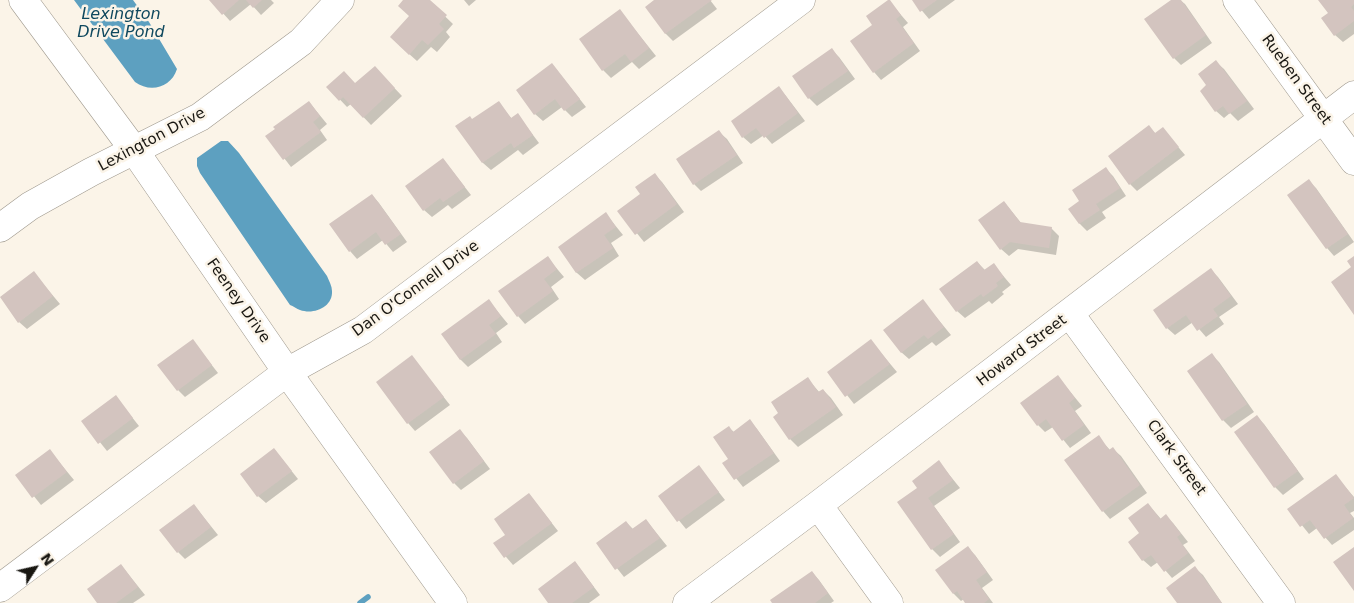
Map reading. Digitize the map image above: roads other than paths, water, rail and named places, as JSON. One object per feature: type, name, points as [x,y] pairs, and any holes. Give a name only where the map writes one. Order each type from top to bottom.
[{"type":"street","name":"Feeney Drive","points":[[23,0],[134,150],[287,372],[453,603]]},
{"type":"street","name":"Lexington Drive","points":[[0,228],[30,206],[200,117],[300,42],[340,0]]},
{"type":"street","name":"Dan O'Connell Drive","points":[[0,588],[287,372],[363,330],[801,0]]},
{"type":"street","name":"Rueben Street","points":[[1237,0],[1354,161]]},
{"type":"street","name":"Howard Street","points":[[686,603],[1070,314],[1354,95]]},
{"type":"street","name":"Clark Street","points":[[1070,314],[1281,603]]},
{"type":"street","points":[[818,505],[889,603]]},
{"type":"water","name":"Lexington Drive Pond","points":[[74,0],[133,0],[149,22],[177,69],[170,81],[153,88],[135,82]]},
{"type":"water","points":[[221,141],[228,141],[239,153],[327,276],[332,291],[329,301],[322,308],[305,311],[290,305],[200,173],[197,166],[197,158]]},
{"type":"waterway","points":[[360,603],[368,597]]}]
